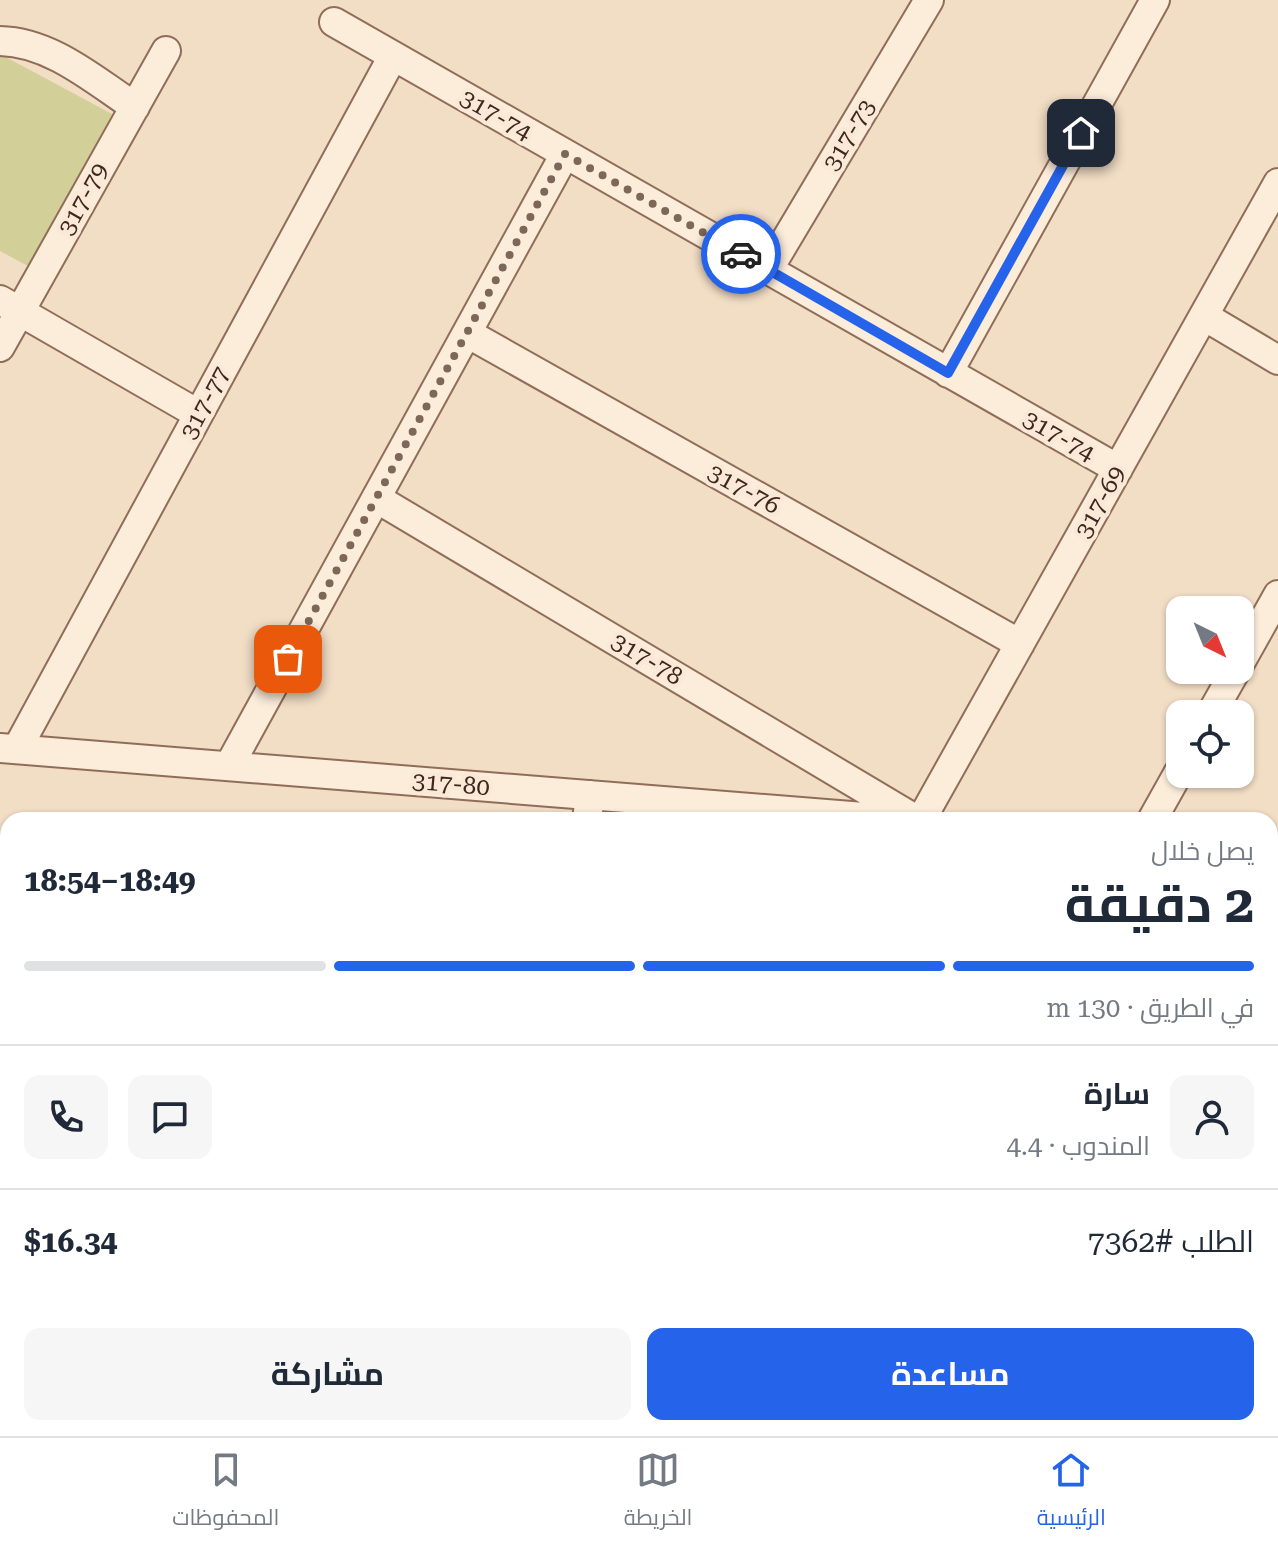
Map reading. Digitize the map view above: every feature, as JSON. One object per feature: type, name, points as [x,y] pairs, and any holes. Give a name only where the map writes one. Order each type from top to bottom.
[{"type":"street","name":"317-73","points":[[768,270],[929,0]]},
{"type":"street","points":[[948,373],[1155,0]]},
{"type":"street","name":"317-74","points":[[334,22],[1118,469]]},
{"type":"street","points":[[0,41],[37,47],[65,61],[135,107]]},
{"type":"street","name":"317-79","points":[[0,347],[10,305],[135,107],[166,51]]},
{"type":"street","name":"317-77","points":[[8,748],[198,414],[393,56]]},
{"type":"street","points":[[229,766],[565,154]]},
{"type":"street","name":"317-69","points":[[924,812],[1278,183]]},
{"type":"street","points":[[10,305],[198,414]]},
{"type":"street","points":[[1204,316],[1278,360]]},
{"type":"street","name":"317-76","points":[[467,333],[1020,644]]},
{"type":"street","name":"317-78","points":[[376,498],[906,812]]},
{"type":"street","points":[[1254,638],[1278,595]]},
{"type":"street","name":"317-80","points":[[8,748],[229,766],[589,808],[693,812]]},
{"type":"street","points":[[1156,812],[1170,788]]},
{"type":"shaded area","points":[[0,54],[112,114],[28,266],[0,251]]},
{"type":"way so far","points":[[288,659],[565,154],[741,254]]},
{"type":"route","points":[[741,254],[948,373],[1081,133]]}]
